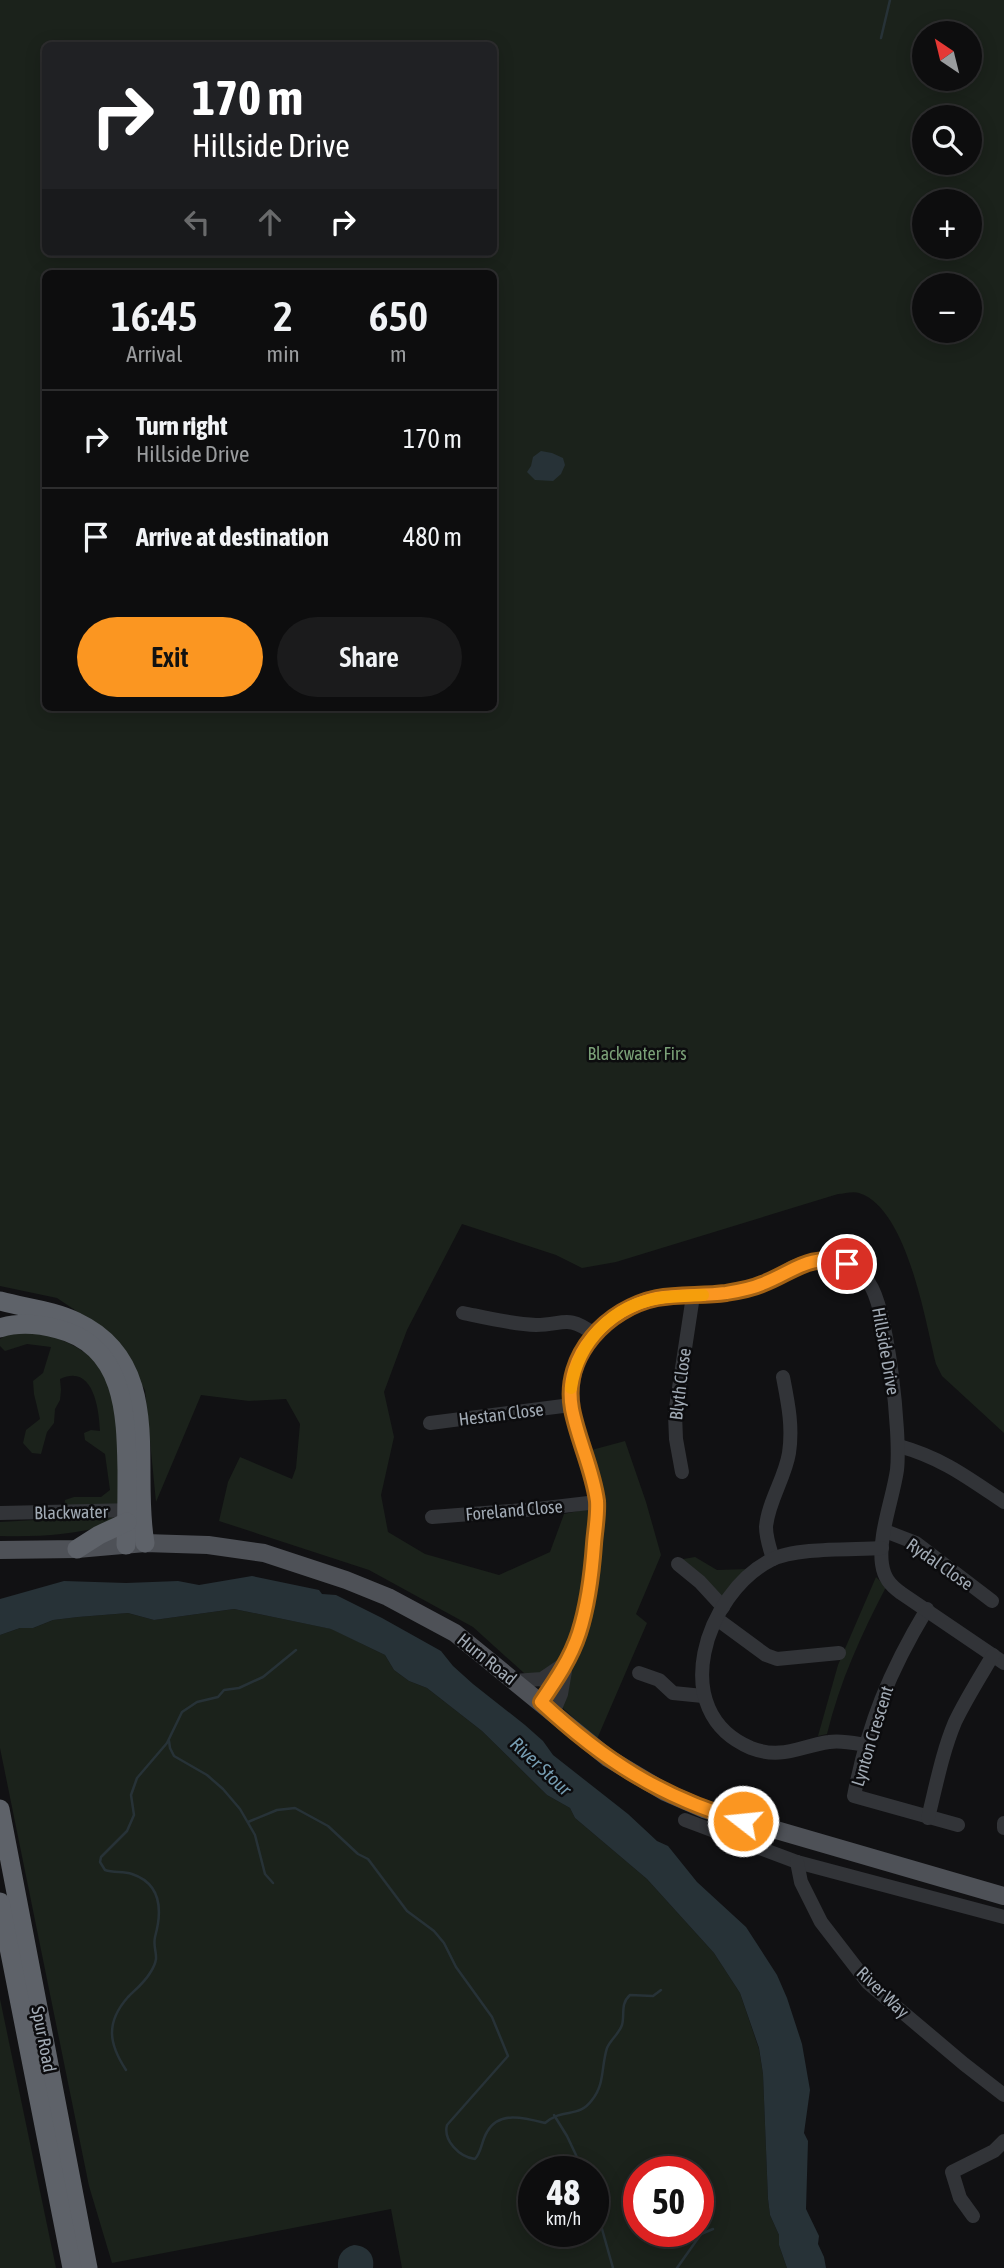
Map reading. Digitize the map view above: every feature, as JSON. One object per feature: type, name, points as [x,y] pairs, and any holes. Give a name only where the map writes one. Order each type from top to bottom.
[{"type":"highway","points":[[0,1301],[76,1321],[100,1336],[120,1359],[133,1383],[140,1413],[131,1514]]},
{"type":"highway","points":[[0,1328],[31,1324],[71,1333],[90,1345],[112,1371],[124,1408],[135,1544]]},
{"type":"highway","points":[[77,1549],[131,1514]]},
{"type":"highway","name":"Spur Road","points":[[0,1810],[88,2268]]},
{"type":"highway","name":"Spur Road","points":[[0,1902],[72,2268]]},
{"type":"main road","name":"Hurn Road","points":[[0,1550],[77,1549],[135,1544],[208,1545],[264,1553],[346,1580],[388,1597],[455,1633],[608,1758],[665,1792],[704,1809],[1004,1896]]},
{"type":"street","name":"Hillside Drive","points":[[547,1708],[580,1632],[592,1566],[597,1502],[571,1405],[573,1378],[580,1358],[594,1334],[608,1321],[643,1302],[657,1298],[749,1288],[779,1277],[794,1266],[816,1261],[836,1261],[857,1270],[872,1288],[878,1303],[895,1404],[899,1446],[893,1498],[882,1548],[882,1564],[890,1585],[999,1659]]},
{"type":"street","name":"Blyth Close","points":[[682,1472],[675,1414],[693,1296]]},
{"type":"street","points":[[463,1313],[538,1325],[572,1322],[581,1324],[594,1334]]},
{"type":"street","points":[[773,1559],[767,1537],[767,1523],[789,1455],[790,1412],[783,1377]]},
{"type":"street","name":"Hestan Close","points":[[430,1423],[571,1405]]},
{"type":"street","points":[[899,1446],[928,1454],[1004,1502]]},
{"type":"street","name":"Foreland Close","points":[[432,1517],[597,1502]]},
{"type":"street","name":"Blackwater","points":[[0,1513],[131,1514]]},
{"type":"street","name":"Rydal Close","points":[[885,1531],[916,1543],[992,1601]]},
{"type":"street","points":[[866,1745],[828,1742],[792,1752],[760,1750],[743,1743],[727,1732],[710,1713],[703,1696],[703,1657],[720,1613],[746,1577],[773,1559],[792,1553],[882,1548]]},
{"type":"street","points":[[678,1564],[700,1582],[720,1613],[766,1655],[777,1659],[839,1653]]},
{"type":"street","name":"Lynton Crescent","points":[[928,1609],[904,1648],[883,1692],[866,1745],[854,1796],[958,1825]]},
{"type":"street","points":[[928,1818],[955,1723],[971,1691],[999,1659]]},
{"type":"street","points":[[514,1681],[542,1679],[566,1663]]},
{"type":"street","points":[[639,1673],[659,1680],[673,1693],[703,1696]]},
{"type":"street","points":[[685,1820],[797,1862],[1004,1917]]},
{"type":"street","name":"River Way","points":[[797,1862],[800,1882],[821,1922],[868,1983],[1004,2095]]},
{"type":"street","points":[[973,2216],[960,2198],[952,2172],[994,2151],[1004,2141]]},
{"type":"green space","name":"Blackwater Firs","points":[[0,0],[1004,0],[1004,1433],[942,1376],[936,1364],[919,1295],[902,1242],[890,1220],[876,1203],[859,1193],[838,1194],[616,1262],[582,1268],[556,1255],[462,1224],[407,1330],[384,1392],[394,1437],[381,1495],[388,1532],[425,1554],[499,1575],[550,1552],[564,1514],[602,1506],[588,1451],[625,1441],[661,1555],[636,1614],[647,1623],[597,1739],[473,1627],[369,1570],[219,1521],[228,1482],[240,1457],[292,1479],[296,1468],[300,1424],[286,1399],[249,1401],[201,1395],[156,1502],[145,1390],[109,1333],[57,1298],[0,1286]]},
{"type":"green space","points":[[36,1330],[83,1351],[109,1378],[117,1405],[119,1500],[109,1525],[55,1535],[0,1536],[0,1522],[70,1518],[64,1506],[65,1500],[74,1497],[101,1497],[110,1490],[105,1454],[85,1440],[84,1433],[91,1430],[100,1431],[96,1400],[87,1382],[80,1377],[60,1379],[60,1400],[41,1454],[32,1453],[23,1443],[26,1430],[40,1419],[33,1381],[43,1373],[51,1347],[27,1344],[5,1351],[0,1346],[0,1339],[6,1335]]},
{"type":"green space","points":[[695,1557],[717,1570],[749,1569],[722,1601],[678,1560]]},
{"type":"green space","points":[[876,1577],[886,1587],[852,1659],[827,1734],[818,1736],[838,1665]]},
{"type":"green space","points":[[234,1609],[332,1629],[385,1655],[394,1670],[409,1681],[427,1688],[482,1731],[547,1795],[570,1808],[575,1818],[647,1879],[714,1953],[740,1993],[759,2049],[763,2074],[770,2215],[779,2235],[779,2245],[787,2268],[402,2268],[391,2209],[112,2263],[89,2186],[0,1748],[0,1635],[20,1628],[33,1628],[53,1620],[128,1613],[154,1620]]},
{"type":"green space","points":[[0,1999],[56,2268],[0,2268]]},
{"type":"water","points":[[541,451],[563,458],[565,465],[561,474],[553,481],[535,480],[527,472],[533,457]]},
{"type":"water","name":"River Stour","points":[[252,1576],[319,1590],[322,1594],[336,1595],[441,1651],[473,1684],[543,1741],[553,1755],[628,1814],[657,1841],[668,1846],[697,1882],[746,1927],[777,1975],[802,2044],[810,2090],[804,2133],[808,2141],[806,2209],[819,2236],[818,2244],[826,2268],[787,2268],[779,2245],[779,2235],[770,2215],[763,2074],[759,2048],[740,1993],[714,1953],[647,1879],[575,1818],[570,1808],[547,1795],[482,1731],[427,1688],[409,1681],[394,1670],[385,1655],[331,1629],[234,1609],[154,1620],[128,1613],[78,1617],[53,1620],[33,1628],[20,1628],[0,1635],[0,1599],[64,1581],[178,1581],[199,1585]]},
{"type":"water","points":[[354,2245],[369,2252],[373,2259],[373,2268],[338,2268],[341,2253]]},
{"type":"waterway","points":[[881,38],[890,0]]},
{"type":"waterway","points":[[126,2070],[113,2042],[113,2025],[128,1997],[154,1967],[154,1942],[159,1909],[149,1885],[132,1874],[105,1870],[100,1862],[101,1857],[127,1831],[134,1815],[131,1795],[137,1778],[167,1743],[182,1712],[197,1702],[218,1697],[224,1690],[239,1688],[263,1677],[296,1650]]},
{"type":"waterway","points":[[169,1741],[174,1756],[207,1775],[240,1809],[255,1835],[265,1874],[273,1883]]},
{"type":"waterway","points":[[248,1822],[277,1810],[295,1808],[328,1826],[358,1854],[368,1859],[407,1911],[434,1931],[444,1943],[456,1967],[492,2017],[508,2056],[447,2125],[450,2142],[469,2158],[475,2159],[487,2132],[498,2121],[513,2117],[545,2123],[558,2115],[587,2106],[599,2088],[607,2048],[622,2025],[627,1998],[630,1995],[653,1996],[661,1990]]},
{"type":"waterway","points":[[554,2115],[576,2156]]},
{"type":"waterway","points":[[607,2247],[613,2268]]},
{"type":"waterway","points":[[677,2268],[692,2247]]},
{"type":"slow traffic","points":[[571,1388],[585,1346],[608,1321],[643,1302],[657,1298],[703,1295]]},
{"type":"route","points":[[743,1821],[704,1809],[665,1792],[608,1758],[541,1702],[566,1663],[580,1632],[592,1566],[597,1502],[571,1405],[573,1378],[585,1346],[594,1334],[608,1321],[643,1302],[657,1298],[723,1293],[749,1288],[779,1277],[794,1266],[816,1261],[830,1260],[847,1264]]}]
